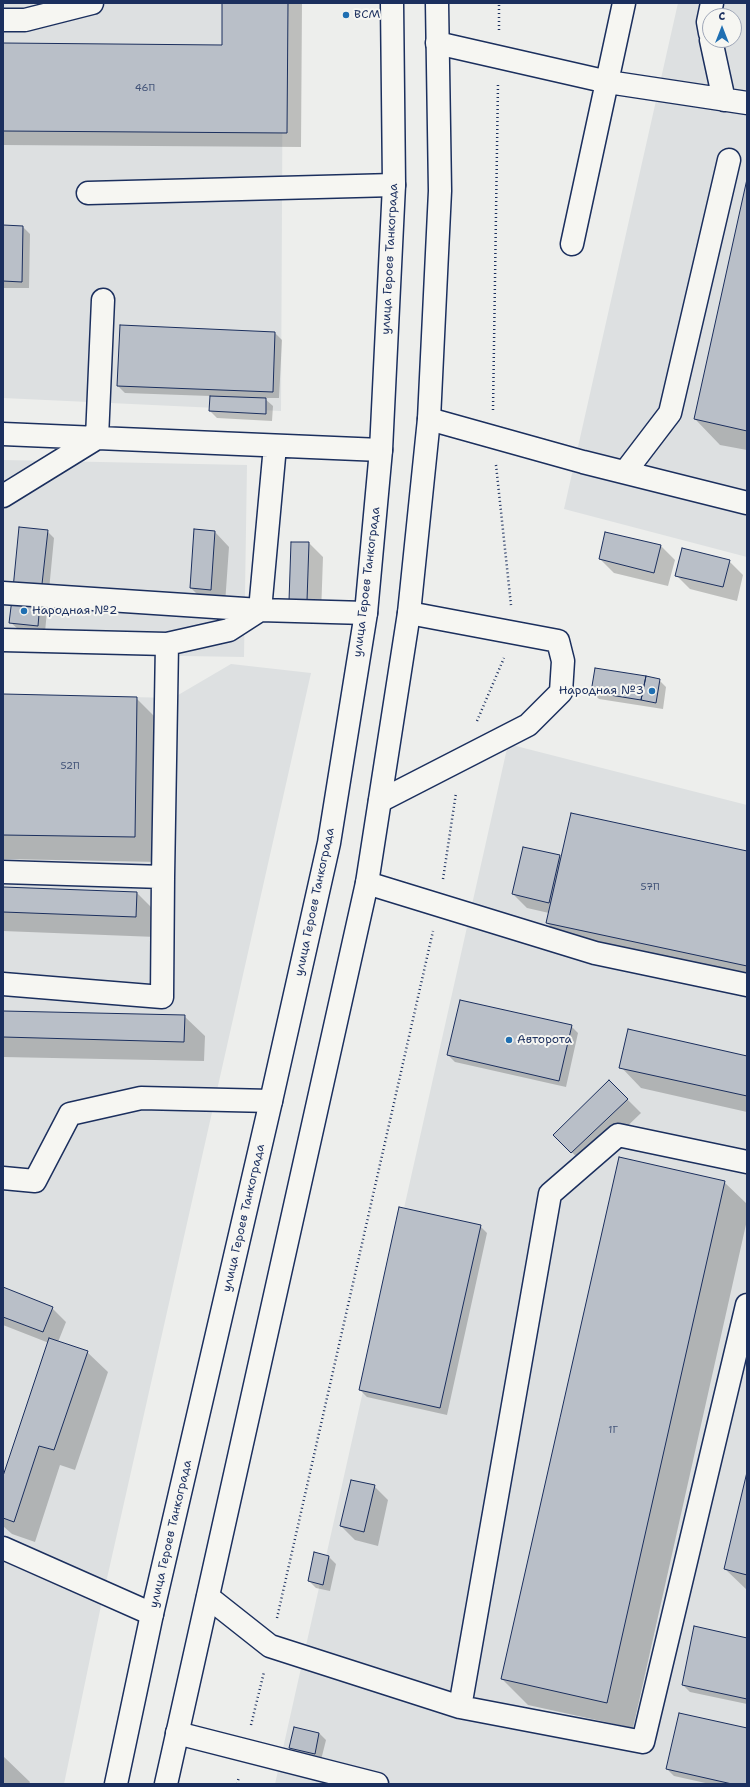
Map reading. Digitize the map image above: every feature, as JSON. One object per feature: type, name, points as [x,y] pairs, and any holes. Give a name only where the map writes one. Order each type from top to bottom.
[{"type":"main road","points":[[3,20],[25,20],[92,3]]},
{"type":"main road","name":"улица Героев Танкограда","points":[[116,1784],[152,1614],[329,843],[366,612],[382,450],[394,185],[392,3]]},
{"type":"main road","points":[[166,1784],[367,883],[409,614],[429,419],[440,191],[437,3]]},
{"type":"main road","points":[[572,244],[624,3]]},
{"type":"main road","points":[[437,43],[608,82],[747,103]]},
{"type":"main road","points":[[713,48],[724,100]]},
{"type":"main road","points":[[624,472],[670,414],[729,160]]},
{"type":"main road","points":[[88,193],[394,185]]},
{"type":"main road","points":[[97,438],[103,300]]},
{"type":"main road","points":[[429,419],[624,472],[747,503]]},
{"type":"main road","points":[[3,434],[382,450]]},
{"type":"main road","points":[[3,496],[97,438]]},
{"type":"main road","points":[[260,610],[275,446]]},
{"type":"main road","points":[[3,593],[260,610],[366,612]]},
{"type":"main road","points":[[3,640],[167,644],[229,630],[260,610]]},
{"type":"main road","points":[[380,801],[528,725],[561,692],[563,661],[558,640],[409,614]]},
{"type":"main road","points":[[3,984],[162,997],[167,644]]},
{"type":"main road","points":[[3,872],[163,877]]},
{"type":"main road","points":[[367,883],[595,953],[747,985]]},
{"type":"main road","points":[[3,1178],[35,1181],[70,1114],[141,1098],[271,1101]]},
{"type":"main road","points":[[460,1708],[550,1194],[618,1135],[747,1162]]},
{"type":"main road","points":[[208,1597],[270,1646],[460,1708],[643,1742],[747,1305]]},
{"type":"main road","points":[[3,1548],[152,1614]]},
{"type":"main road","points":[[177,1732],[377,1784]]},
{"type":"shaded area","points":[[3,3],[283,3],[281,411],[3,398]]},
{"type":"shaded area","points":[[678,3],[747,3],[747,557],[564,509]]},
{"type":"shaded area","points":[[3,460],[247,465],[244,657],[3,653]]},
{"type":"shaded area","points":[[231,664],[311,673],[103,1596],[64,1784],[3,1784],[3,694],[173,698]]},
{"type":"shaded area","points":[[508,744],[747,805],[747,1784],[275,1784]]},
{"type":"building","points":[[222,3],[288,3],[287,133],[3,131],[3,43],[222,45]]},
{"type":"building","points":[[747,179],[747,431],[694,419]]},
{"type":"building","points":[[3,225],[23,226],[22,282],[3,281]]},
{"type":"building","points":[[120,325],[275,332],[273,392],[117,386]]},
{"type":"building","points":[[210,396],[266,398],[266,414],[209,411]]},
{"type":"building","points":[[19,527],[48,530],[40,602],[12,599]]},
{"type":"building","points":[[194,529],[215,531],[211,590],[190,588]]},
{"type":"building","points":[[605,532],[661,545],[654,573],[599,559]]},
{"type":"building","points":[[291,542],[309,542],[307,601],[289,601]]},
{"type":"building","points":[[682,548],[730,560],[723,587],[675,576]]},
{"type":"building","points":[[12,599],[40,602],[38,626],[9,623]]},
{"type":"building","points":[[595,668],[646,676],[641,700],[591,692]]},
{"type":"building","points":[[646,676],[660,679],[656,703],[641,700]]},
{"type":"building","points":[[3,694],[137,697],[135,837],[3,835]]},
{"type":"building","points":[[571,813],[747,851],[747,966],[546,923]]},
{"type":"building","points":[[523,847],[560,855],[549,903],[512,894]]},
{"type":"building","points":[[3,887],[137,892],[136,917],[3,912]]},
{"type":"building","name":"Авторота","points":[[460,1000],[572,1025],[559,1081],[447,1055]]},
{"type":"building","points":[[3,1011],[185,1015],[184,1042],[3,1037]]},
{"type":"building","points":[[628,1029],[747,1056],[747,1096],[619,1068]]},
{"type":"building","points":[[609,1080],[628,1099],[571,1153],[553,1135]]},
{"type":"building","points":[[619,1157],[725,1181],[607,1703],[501,1679]]},
{"type":"building","points":[[399,1207],[481,1225],[440,1408],[359,1390]]},
{"type":"building","points":[[3,1287],[53,1307],[43,1332],[3,1317]]},
{"type":"building","points":[[49,1338],[88,1351],[54,1450],[39,1446],[14,1522],[3,1518],[3,1476]]},
{"type":"building","points":[[747,1472],[747,1575],[724,1569]]},
{"type":"building","points":[[351,1480],[375,1485],[364,1532],[340,1526]]},
{"type":"building","points":[[314,1552],[329,1556],[323,1585],[308,1581]]},
{"type":"building","points":[[694,1626],[747,1638],[747,1699],[682,1685]]},
{"type":"building","points":[[679,1713],[747,1728],[747,1784],[732,1784],[666,1769]]},
{"type":"building","points":[[294,1727],[319,1733],[315,1754],[289,1748]]},
{"type":"place","name":"ВСМ","points":[[346,15]]},
{"type":"place","name":"Народная №2","points":[[24,611]]},
{"type":"place","name":"Народная №3","points":[[652,691]]},
{"type":"place","name":"Авторота","points":[[509,1040]]}]
